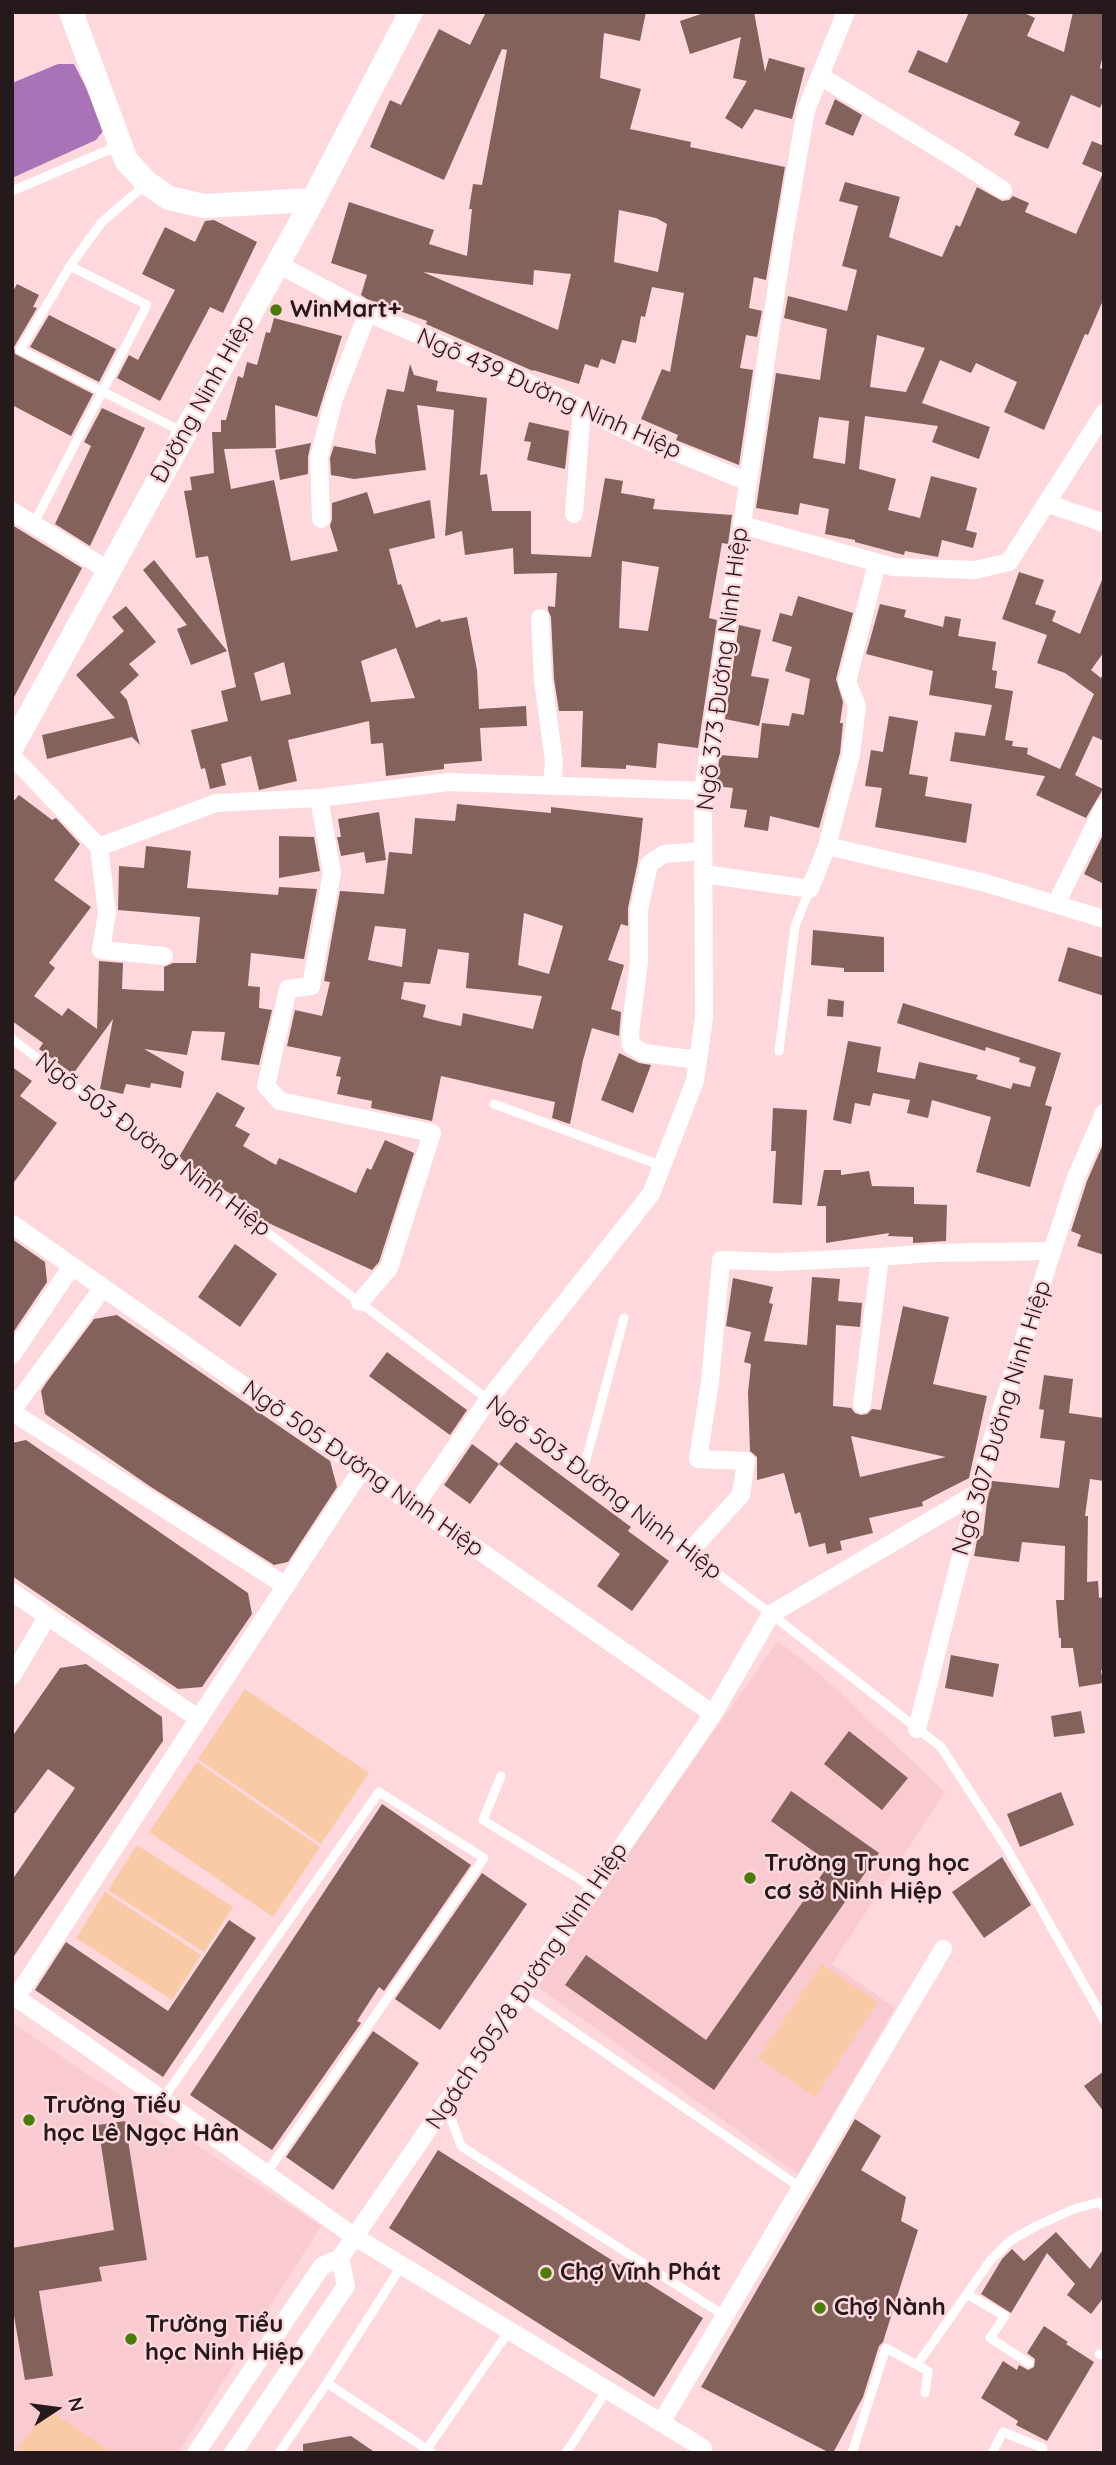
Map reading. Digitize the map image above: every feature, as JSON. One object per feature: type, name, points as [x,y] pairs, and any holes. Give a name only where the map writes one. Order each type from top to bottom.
[{"type":"main road","points":[[71,12],[126,160],[147,183],[169,198],[204,206],[313,200]]},
{"type":"main road","name":"Đường Ninh Hiệp","points":[[12,747],[313,200],[411,12]]},
{"type":"street","name":"Ngõ 373 Đường Ninh Hiệp","points":[[415,1506],[488,1400],[651,1194],[695,1081],[704,1018],[704,790],[790,199],[806,110],[846,12]]},
{"type":"street","points":[[820,76],[1003,190]]},
{"type":"street","name":"Ngõ 439 Đường Ninh Hiệp","points":[[278,264],[368,312],[510,374],[644,439],[748,482]]},
{"type":"street","points":[[321,519],[319,457],[334,398],[368,312]]},
{"type":"street","points":[[575,513],[582,409]]},
{"type":"street","points":[[742,525],[893,567],[975,570],[1009,562],[1104,413]]},
{"type":"street","points":[[1046,503],[1104,523]]},
{"type":"street","points":[[12,511],[109,571]]},
{"type":"street","points":[[703,874],[810,889],[827,846],[851,755],[858,706],[848,682],[877,563]]},
{"type":"street","points":[[540,618],[543,680],[554,761],[552,785]]},
{"type":"street","points":[[12,756],[99,847],[107,913],[101,950],[164,956]]},
{"type":"street","points":[[99,847],[216,803],[319,798],[449,782],[704,790]]},
{"type":"street","points":[[319,798],[332,873],[311,986],[288,989],[266,1086],[280,1101],[432,1133],[389,1268],[359,1302]]},
{"type":"street","points":[[1055,904],[1104,807]]},
{"type":"street","points":[[827,846],[982,882],[1104,919]]},
{"type":"street","points":[[698,1060],[644,1053],[631,1045],[630,1033],[639,961],[639,910],[649,864],[664,854],[703,851]]},
{"type":"street","name":"Ngõ 307 Đường Ninh Hiệp","points":[[917,1729],[976,1493],[1076,1177],[1104,1113]]},
{"type":"street","name":"Ngõ 505 Đường Ninh Hiệp","points":[[12,1224],[713,1714]]},
{"type":"street","points":[[689,1552],[741,1495],[746,1461],[698,1459],[710,1382],[721,1260],[779,1262],[932,1253],[1052,1251]]},
{"type":"street","points":[[862,1404],[880,1257]]},
{"type":"street","points":[[12,1355],[72,1266]]},
{"type":"street","points":[[103,1288],[12,1411],[286,1586]]},
{"type":"street","points":[[362,1469],[14,1996],[355,2236],[705,2451]]},
{"type":"street","points":[[771,1614],[976,1493]]},
{"type":"street","points":[[12,1592],[199,1719]]},
{"type":"street","name":"Ngách 505/8 Đường Ninh Hiệp","points":[[196,2453],[322,2266],[340,2258],[521,1995],[713,1714],[771,1614]]},
{"type":"street","points":[[12,1676],[47,1617]]},
{"type":"street","points":[[662,2423],[943,1950]]},
{"type":"street","points":[[233,2453],[345,2287],[340,2258]]},
{"type":"lane","points":[[12,191],[120,144]]},
{"type":"lane","points":[[147,183],[101,223],[70,266],[20,351],[185,433]]},
{"type":"lane","points":[[33,525],[147,305],[70,266]]},
{"type":"lane","points":[[779,1051],[795,926],[810,889]]},
{"type":"lane","name":"Ngõ 503 Đường Ninh Hiệp","points":[[12,1039],[771,1614],[941,1747],[1006,1847],[1104,2020]]},
{"type":"lane","points":[[494,1104],[662,1166]]},
{"type":"lane","points":[[583,1471],[624,1318]]},
{"type":"lane","points":[[501,1776],[483,1820],[594,1888]]},
{"type":"lane","points":[[162,2100],[379,1792],[484,1858],[266,2174]]},
{"type":"lane","points":[[521,1995],[801,2188]]},
{"type":"lane","points":[[442,2110],[452,2121],[461,2146],[725,2316]]},
{"type":"lane","points":[[917,2365],[990,2261],[1010,2241],[1074,2209],[1100,2202],[1104,2207]]},
{"type":"lane","points":[[279,2453],[402,2265]]},
{"type":"lane","points":[[967,2294],[1005,2316],[990,2338],[1029,2364]]},
{"type":"lane","points":[[327,2383],[430,2451],[509,2331]]},
{"type":"lane","points":[[852,2453],[886,2348],[928,2371],[925,2393]]},
{"type":"lane","points":[[566,2453],[607,2390]]},
{"type":"lane","points":[[992,2453],[1003,2432],[1043,2448]]},
{"type":"shaded area","points":[[58,64],[74,64],[100,115],[104,130],[96,140],[12,178],[12,83]]},
{"type":"shaded area","name":"Trường Trung học cơ sở Ninh Hiệp","points":[[778,1641],[819,1673],[945,1792],[832,1964],[895,2008],[798,2174],[535,1985]]},
{"type":"shaded area","points":[[245,1689],[369,1773],[321,1844],[198,1759]]},
{"type":"shaded area","points":[[197,1762],[320,1847],[273,1917],[149,1832]]},
{"type":"shaded area","points":[[137,1845],[233,1907],[204,1952],[108,1890]]},
{"type":"shaded area","points":[[105,1892],[201,1955],[172,2000],[76,1938]]},
{"type":"shaded area","points":[[821,1964],[878,2002],[815,2097],[758,2058]]},
{"type":"shaded area","name":"Trường Tiểu học Ninh Hiệp","points":[[12,2022],[321,2226],[178,2453],[12,2453]]},
{"type":"shaded area","points":[[46,2408],[113,2453],[16,2453]]},
{"type":"building","points":[[486,12],[646,12],[640,41],[604,33],[600,78],[641,89],[630,129],[691,142],[690,147],[785,167],[766,280],[754,277],[749,308],[762,311],[757,337],[746,335],[740,368],[753,370],[739,465],[676,440],[678,435],[641,419],[662,369],[670,372],[684,293],[652,287],[645,317],[641,316],[636,343],[622,340],[615,364],[601,359],[598,368],[585,364],[579,384],[533,371],[426,324],[427,321],[367,299],[361,295],[367,275],[331,263],[349,202],[434,230],[429,244],[467,256],[473,184],[482,185],[507,50],[502,49],[444,180],[370,147],[390,100],[401,105],[439,29],[470,45]],"holes":[[[619,210],[656,218],[667,224],[658,272],[614,262]],[[534,270],[571,274],[558,330],[423,272],[533,285]]]},
{"type":"building","points":[[707,12],[754,12],[765,72],[769,58],[805,68],[792,119],[755,109],[742,129],[725,118],[747,81],[733,78],[741,37],[690,54],[680,21]]},
{"type":"building","points":[[969,12],[1022,12],[1035,18],[1027,36],[1064,52],[1073,12],[1104,12],[1104,50],[1100,68],[1104,70],[1104,99],[1100,108],[1071,95],[1048,149],[1014,135],[1020,122],[908,72],[918,50],[947,63]]},
{"type":"building","points":[[835,99],[862,115],[853,136],[825,124]]},
{"type":"building","points":[[1092,141],[1104,146],[1104,298],[1088,335],[1085,334],[1044,430],[1004,412],[1017,382],[976,363],[971,373],[940,360],[922,403],[990,427],[979,459],[932,442],[938,426],[865,416],[859,469],[896,479],[888,510],[920,518],[931,476],[977,488],[966,530],[977,533],[973,548],[942,540],[938,557],[905,551],[904,555],[825,534],[829,509],[800,503],[798,515],[756,508],[776,373],[820,380],[827,329],[784,318],[788,296],[847,311],[857,270],[842,266],[858,206],[839,201],[845,182],[900,197],[889,237],[942,257],[956,225],[960,227],[977,187],[1002,201],[1013,196],[1029,203],[1025,212],[1076,234],[1103,173],[1082,164]],"holes":[[[877,335],[925,348],[906,392],[870,387]],[[819,417],[849,421],[845,464],[813,458]]]},
{"type":"building","points":[[214,220],[257,242],[223,313],[210,307],[160,401],[117,378],[129,355],[138,360],[175,290],[142,274],[165,227],[195,242],[205,221]]},
{"type":"building","points":[[17,284],[39,295],[33,307],[37,308],[14,347],[15,354],[93,394],[71,436],[12,405],[12,293]]},
{"type":"building","points":[[49,315],[116,349],[99,382],[30,347]]},
{"type":"building","points":[[274,318],[342,336],[317,417],[275,405],[276,448],[224,449],[231,489],[274,480],[291,561],[338,551],[330,526],[332,503],[367,492],[374,514],[430,500],[435,538],[389,549],[398,585],[401,584],[416,628],[440,619],[441,622],[467,617],[477,670],[479,709],[526,706],[527,726],[480,728],[482,761],[444,764],[444,769],[386,776],[383,743],[371,744],[369,721],[288,740],[297,781],[259,790],[251,756],[221,764],[226,785],[210,789],[205,768],[201,769],[191,730],[228,721],[221,691],[236,687],[208,556],[196,558],[184,491],[192,490],[190,477],[214,473],[212,432],[221,432],[221,420],[226,420],[238,376],[243,378],[247,362],[257,365],[266,332],[270,333]],"holes":[[[396,648],[415,698],[371,702],[361,661]],[[284,662],[291,694],[261,701],[254,673]]]},
{"type":"building","points":[[410,364],[414,375],[438,381],[436,391],[487,398],[480,475],[487,474],[492,511],[531,511],[531,554],[591,557],[605,478],[623,481],[621,493],[655,499],[653,509],[732,515],[728,544],[722,543],[709,618],[717,620],[698,748],[658,743],[656,768],[626,765],[626,769],[581,767],[583,711],[559,711],[554,679],[548,606],[555,607],[557,573],[514,574],[513,548],[465,555],[462,531],[445,536],[454,410],[417,405],[426,470],[354,479],[331,475],[330,458],[334,446],[376,454],[375,441],[387,389],[404,392]],"holes":[[[622,561],[659,567],[648,631],[619,628]]]},
{"type":"building","points":[[102,408],[145,428],[90,546],[55,524],[91,446],[84,442]]},
{"type":"building","points":[[529,422],[569,431],[565,469],[527,460],[531,442],[524,441]]},
{"type":"building","points":[[311,443],[308,474],[280,480],[275,450]]},
{"type":"building","points":[[12,525],[82,568],[12,701]]},
{"type":"building","points":[[154,560],[227,651],[191,665],[177,629],[187,625],[143,570]]},
{"type":"building","points":[[1019,572],[1044,580],[1035,604],[1056,611],[1052,621],[1080,634],[1104,575],[1104,652],[1091,670],[1101,678],[1104,672],[1104,741],[1093,736],[1075,775],[1103,789],[1086,818],[1036,795],[1045,776],[950,761],[955,732],[985,736],[992,705],[929,695],[933,671],[866,654],[880,604],[906,610],[904,617],[943,627],[945,616],[961,619],[958,636],[996,642],[992,670],[997,671],[995,688],[1013,691],[1005,740],[1013,741],[1012,746],[1028,748],[1027,754],[1060,769],[1094,694],[1065,673],[1037,663],[1047,635],[1002,619]]},
{"type":"building","points":[[798,596],[853,613],[836,679],[843,702],[840,753],[819,828],[770,816],[768,831],[744,827],[747,810],[730,808],[733,788],[715,786],[720,755],[758,758],[762,723],[789,726],[792,713],[804,715],[810,679],[785,671],[792,647],[772,641],[780,613],[792,616]]},
{"type":"building","points":[[126,606],[156,642],[129,664],[139,675],[120,692],[127,700],[140,745],[132,737],[47,759],[42,735],[115,718],[76,675],[124,631],[112,617]]},
{"type":"building","points":[[739,625],[761,630],[751,676],[769,679],[759,726],[725,719]]},
{"type":"building","points":[[889,716],[918,721],[909,774],[928,777],[925,796],[972,804],[966,843],[875,827],[882,788],[865,786],[871,750],[883,752]]},
{"type":"building","points":[[19,795],[52,820],[56,818],[80,844],[54,880],[91,907],[49,963],[55,968],[34,996],[62,1016],[68,1008],[97,1029],[99,961],[123,963],[122,989],[164,991],[164,967],[173,963],[196,963],[200,917],[118,910],[119,866],[144,868],[146,846],[191,851],[187,888],[278,895],[279,887],[317,889],[304,959],[251,953],[248,986],[260,987],[259,1008],[272,1010],[259,1065],[221,1060],[225,1032],[192,1031],[187,1055],[144,1049],[184,1072],[181,1088],[151,1083],[150,1088],[126,1084],[123,1094],[100,1089],[113,1019],[73,1074],[39,1049],[43,1043],[12,1021],[12,803]]},
{"type":"building","points":[[457,804],[551,813],[551,807],[643,818],[638,861],[628,908],[628,926],[621,924],[608,960],[624,965],[611,1009],[621,1012],[619,1036],[592,1028],[570,1124],[552,1118],[555,1102],[441,1076],[432,1121],[371,1108],[372,1101],[337,1094],[341,1077],[336,1076],[341,1057],[287,1046],[295,1010],[322,1016],[330,982],[324,981],[340,891],[384,894],[389,852],[412,854],[415,818],[455,821]],"holes":[[[524,913],[563,926],[549,974],[518,965]],[[375,926],[406,929],[402,967],[368,960]],[[438,949],[469,953],[466,988],[542,996],[533,1029],[463,1013],[461,1026],[423,1017],[426,1005],[401,999],[404,982],[430,984]]]},
{"type":"building","points":[[379,812],[386,860],[366,863],[364,852],[341,856],[337,837],[341,837],[338,819]]},
{"type":"building","points":[[1104,833],[1104,884],[1084,874]]},
{"type":"building","points":[[279,836],[314,837],[320,871],[279,878]]},
{"type":"building","points":[[813,930],[884,937],[884,972],[844,972],[844,968],[811,965]]},
{"type":"building","points":[[1068,947],[1104,958],[1104,996],[1058,981]]},
{"type":"building","points":[[828,999],[844,1001],[843,1017],[827,1016]]},
{"type":"building","points":[[903,1003],[1061,1053],[1045,1105],[1052,1107],[1030,1187],[976,1172],[991,1117],[932,1100],[928,1118],[907,1113],[910,1100],[873,1093],[870,1106],[855,1103],[851,1124],[833,1120],[848,1041],[881,1047],[877,1072],[915,1079],[919,1062],[978,1075],[976,1079],[1011,1089],[1013,1083],[1030,1087],[1036,1067],[1019,1062],[1020,1058],[986,1047],[985,1051],[897,1023]]},
{"type":"building","points":[[619,1053],[639,1063],[651,1065],[633,1113],[601,1100]]},
{"type":"building","points":[[12,1067],[32,1081],[20,1096],[57,1123],[12,1185]]},
{"type":"building","points":[[217,1092],[245,1108],[235,1126],[250,1134],[243,1146],[276,1165],[279,1158],[356,1193],[367,1168],[371,1170],[385,1140],[414,1153],[379,1262],[372,1270],[264,1221],[254,1214],[256,1208],[217,1186],[179,1157]]},
{"type":"building","points":[[773,1108],[807,1110],[802,1205],[773,1203],[776,1151],[771,1151]]},
{"type":"building","points":[[1104,1142],[1104,1255],[1077,1246],[1081,1235],[1071,1231],[1087,1181]]},
{"type":"building","points":[[824,1170],[841,1170],[841,1175],[869,1171],[872,1186],[914,1187],[914,1204],[947,1205],[946,1241],[913,1243],[913,1237],[888,1236],[889,1233],[826,1243],[826,1206],[817,1206]]},
{"type":"building","points":[[12,1239],[45,1262],[47,1282],[12,1334]]},
{"type":"building","points":[[235,1244],[277,1274],[240,1327],[198,1297]]},
{"type":"building","points":[[812,1277],[840,1279],[838,1301],[862,1303],[860,1327],[836,1325],[833,1406],[851,1408],[861,1415],[872,1409],[881,1410],[903,1306],[949,1317],[933,1384],[987,1396],[969,1478],[922,1502],[923,1506],[869,1518],[873,1533],[840,1541],[842,1550],[827,1554],[825,1543],[809,1547],[800,1512],[795,1514],[784,1473],[757,1480],[757,1457],[750,1451],[748,1393],[751,1364],[744,1362],[751,1332],[726,1326],[733,1278],[773,1287],[769,1303],[773,1304],[764,1341],[807,1345]],"holes":[[[851,1436],[946,1457],[860,1477]]]},
{"type":"building","points":[[117,1315],[330,1461],[337,1487],[288,1562],[274,1565],[151,1487],[45,1414],[41,1391],[46,1383],[94,1319]]},
{"type":"building","points":[[387,1352],[467,1410],[450,1435],[369,1376]]},
{"type":"building","points":[[1044,1375],[1073,1379],[1069,1413],[1104,1418],[1104,1481],[1090,1479],[1085,1516],[1088,1516],[1087,1582],[1098,1581],[1099,1598],[1104,1597],[1104,1670],[1101,1670],[1103,1683],[1079,1687],[1073,1648],[1061,1648],[1059,1638],[1056,1600],[1064,1600],[1065,1546],[1022,1542],[1019,1562],[974,1556],[978,1535],[983,1536],[992,1481],[1059,1488],[1065,1441],[1040,1438],[1044,1410],[1039,1409]]},
{"type":"building","points":[[26,1440],[248,1593],[252,1614],[202,1687],[178,1689],[12,1576],[12,1443]]},
{"type":"building","points":[[516,1442],[631,1527],[628,1531],[669,1561],[632,1611],[597,1586],[620,1554],[499,1464]]},
{"type":"building","points":[[472,1444],[499,1464],[470,1504],[444,1485]]},
{"type":"building","points":[[951,1655],[999,1664],[993,1697],[945,1688]]},
{"type":"building","points":[[86,1664],[162,1717],[163,1741],[12,1959],[12,1880],[75,1788],[48,1769],[12,1817],[12,1737],[60,1668]]},
{"type":"building","points":[[1081,1711],[1085,1733],[1054,1737],[1051,1716]]},
{"type":"building","points":[[849,1731],[908,1778],[882,1810],[824,1764]]},
{"type":"building","points":[[791,1791],[879,1853],[714,2090],[565,1985],[586,1955],[706,2040],[830,1863],[771,1821]]},
{"type":"building","points":[[1061,1792],[1074,1825],[1020,1847],[1007,1814]]},
{"type":"building","points":[[382,1804],[471,1865],[384,1991],[379,1987],[357,2021],[361,2023],[272,2150],[190,2095]]},
{"type":"building","points":[[1002,1857],[1031,1905],[984,1938],[952,1892]]},
{"type":"building","points":[[482,1873],[527,1904],[440,2030],[395,1999]]},
{"type":"building","points":[[229,1920],[256,1938],[163,2077],[35,1990],[66,1942],[168,2011]]},
{"type":"building","points":[[373,2031],[419,2063],[333,2190],[286,2157]]},
{"type":"building","points":[[1104,2071],[1104,2112],[1084,2086]]},
{"type":"building","name":"Chợ Nành","points":[[855,2119],[881,2136],[861,2170],[906,2197],[901,2221],[918,2230],[863,2397],[833,2453],[830,2453],[701,2387]]},
{"type":"building","points":[[125,2121],[147,2260],[99,2267],[102,2281],[39,2291],[53,2376],[25,2380],[12,2304],[12,2248],[114,2230],[98,2125]]},
{"type":"building","name":"Chợ Vĩnh Phát","points":[[438,2150],[703,2318],[654,2397],[389,2228]]},
{"type":"building","points":[[1056,2232],[1090,2269],[1104,2248],[1104,2297],[1091,2314],[1067,2295],[1075,2284],[1047,2253],[1011,2313],[981,2294],[1002,2259],[1012,2249],[1024,2261]]},
{"type":"building","points":[[1044,2326],[1094,2362],[1047,2441],[1016,2425],[1018,2421],[981,2398],[1003,2361],[1017,2370],[1019,2365],[1028,2370],[1034,2367],[1035,2359],[1027,2353]]},
{"type":"building","points":[[351,2436],[376,2453],[303,2453],[303,2444]]},
{"type":"place","name":"WinMart+","points":[[276,310]]},
{"type":"place","name":"Trường Trung học cơ sở Ninh Hiệp","points":[[750,1878]]},
{"type":"place","name":"Trường Tiểu học Lê Ngọc Hân","points":[[29,2120]]},
{"type":"place","name":"Chợ Vĩnh Phát","points":[[546,2273]]},
{"type":"place","name":"Chợ Nành","points":[[820,2308]]},
{"type":"place","name":"Trường Tiểu học Ninh Hiệp","points":[[131,2339]]}]
